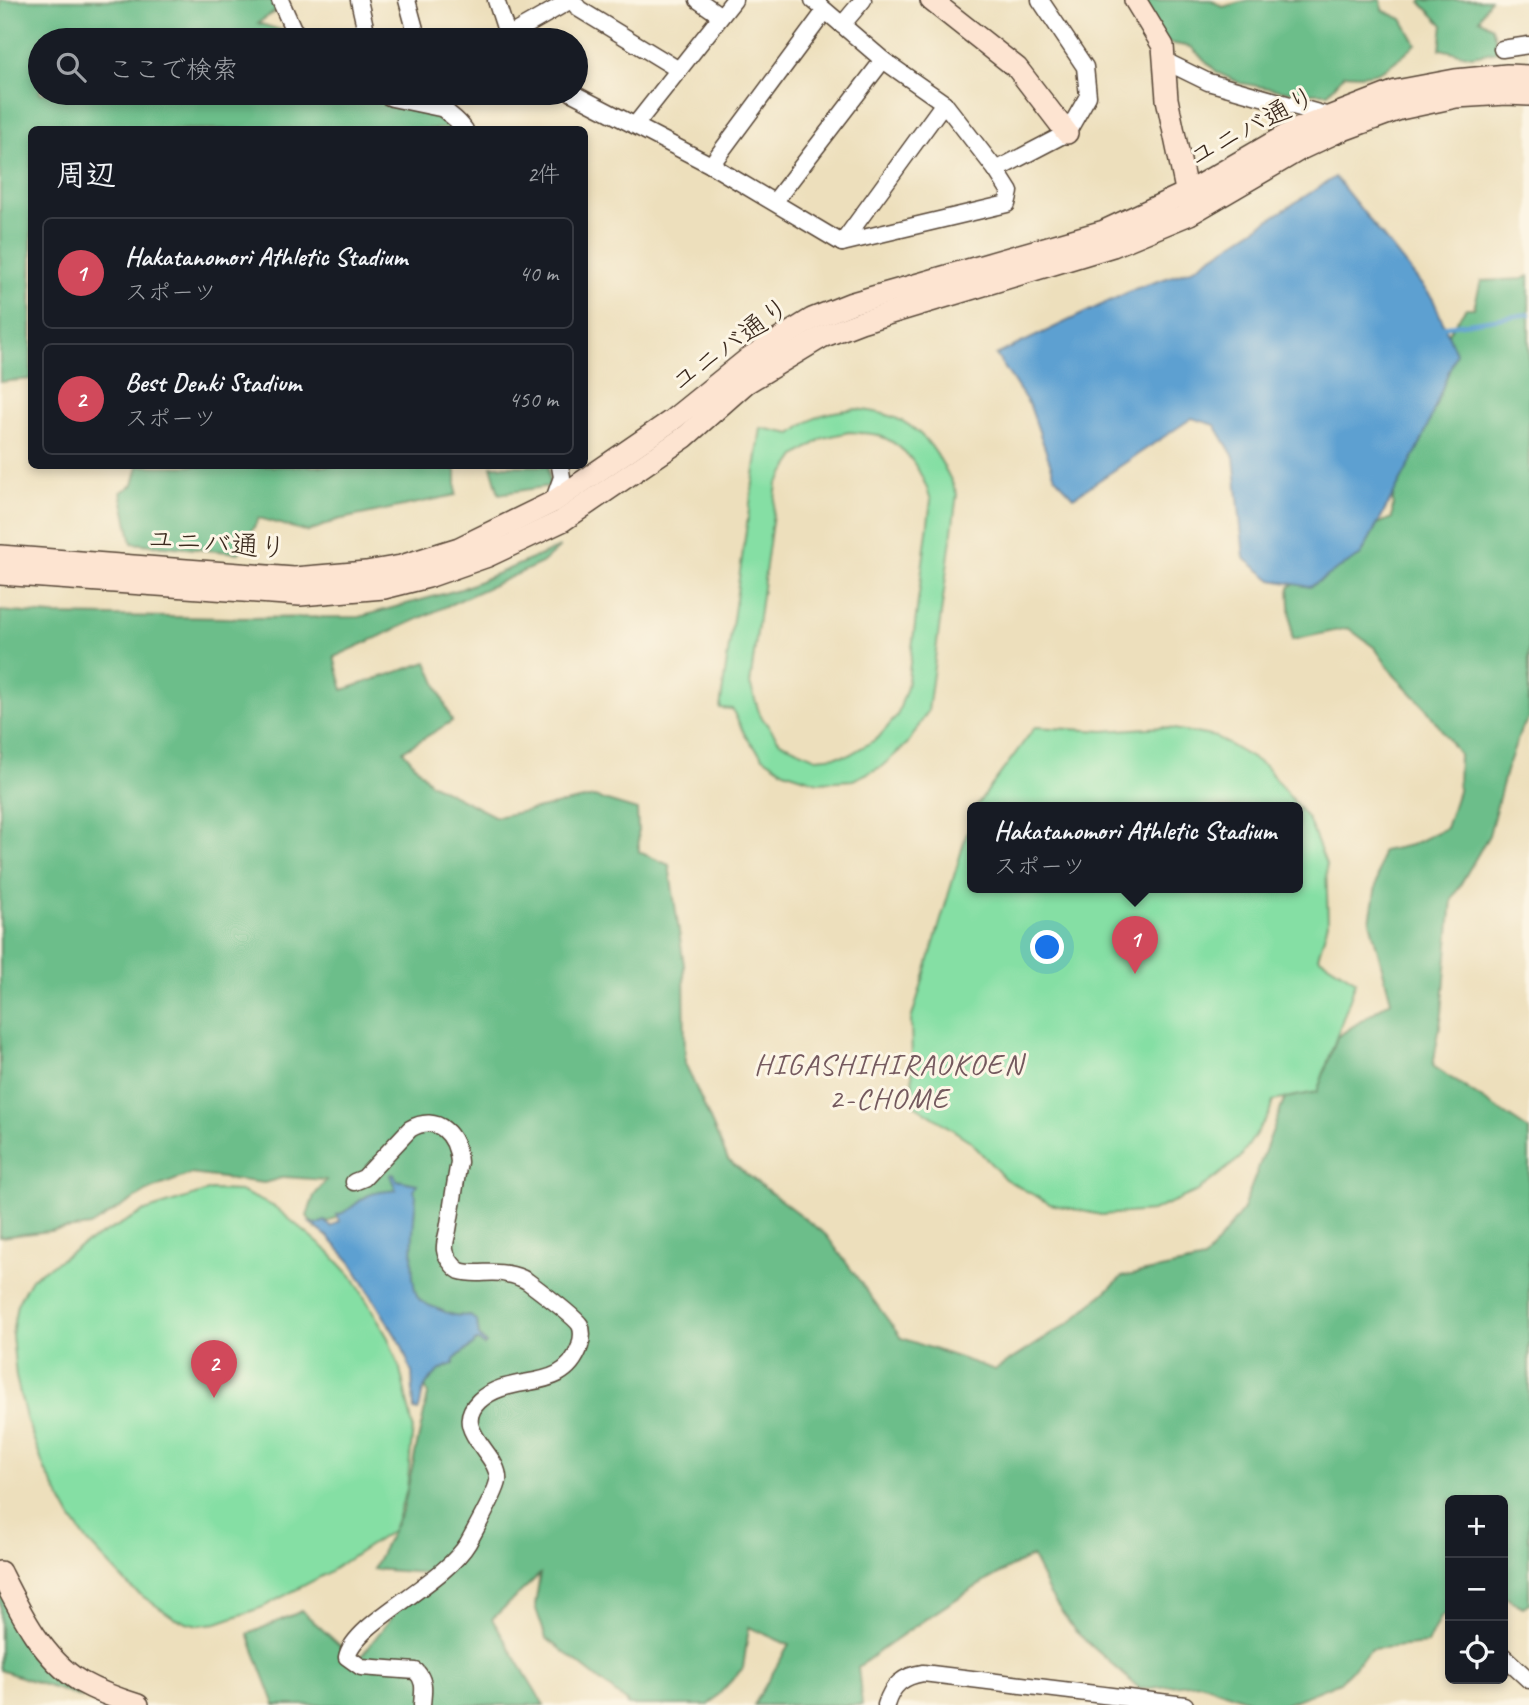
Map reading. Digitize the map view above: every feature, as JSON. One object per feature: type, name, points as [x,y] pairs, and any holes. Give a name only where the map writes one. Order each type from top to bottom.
[{"type":"street","points":[[280,0],[293,28]]},
{"type":"street","points":[[359,0],[365,28]]},
{"type":"street","points":[[408,0],[415,28]]},
{"type":"street","points":[[496,0],[502,28]]},
{"type":"street","points":[[522,28],[571,0],[579,9],[679,70]]},
{"type":"street","points":[[698,0],[721,16]]},
{"type":"street","points":[[636,124],[734,0]]},
{"type":"street","points":[[842,25],[863,0]]},
{"type":"street","points":[[931,0],[1017,68],[1067,133]]},
{"type":"street","points":[[996,170],[1067,133],[1088,96],[1085,67],[1040,0]]},
{"type":"street","points":[[1135,0],[1163,46],[1167,99],[1188,192],[1190,214]]},
{"type":"street","points":[[588,101],[711,164],[842,243],[1007,204],[1010,192],[944,103],[883,60],[819,5],[711,164]]},
{"type":"street","points":[[1502,49],[1529,45]]},
{"type":"street","points":[[775,201],[883,60]]},
{"type":"street","points":[[1165,61],[1208,82],[1332,125]]},
{"type":"street","name":"ユニバ通り","points":[[0,574],[300,596],[384,588],[428,577],[488,556],[685,437],[746,383],[822,337],[861,322],[1113,246],[1190,214],[1301,149],[1332,125],[1396,91],[1455,80],[1507,75],[1529,76]]},
{"type":"street","name":"ユニバ通り","points":[[0,556],[293,578],[401,566],[557,512],[749,358],[812,319],[852,303],[1104,231],[1188,192],[1295,131],[1456,97],[1529,95]]},
{"type":"street","points":[[842,243],[944,103]]},
{"type":"street","points":[[442,105],[462,126]]},
{"type":"street","points":[[557,512],[562,477],[561,469]]},
{"type":"street","points":[[354,1182],[364,1178],[410,1129],[419,1124],[444,1128],[453,1136],[458,1147],[459,1161],[445,1251],[454,1268],[463,1272],[506,1273],[526,1280],[579,1323],[582,1335],[580,1347],[565,1370],[553,1378],[512,1384],[496,1390],[472,1410],[470,1424],[496,1469],[498,1482],[468,1543],[449,1566],[364,1631],[349,1647],[347,1657],[361,1667],[416,1671],[424,1686],[422,1705]]},
{"type":"street","points":[[0,1572],[33,1632],[48,1653],[66,1671],[81,1682],[108,1695],[138,1705]]},
{"type":"street","points":[[1508,1661],[1529,1680]]},
{"type":"street","points":[[886,1705],[889,1694],[897,1683],[909,1675],[923,1673],[1185,1705]]},
{"type":"green space","points":[[0,0],[276,0],[279,9],[258,23],[274,28],[28,28],[28,105],[428,105],[455,126],[28,126],[28,379],[0,382]]},
{"type":"green space","points":[[1126,0],[1211,0],[1223,7],[1248,0],[1381,0],[1382,10],[1402,19],[1416,44],[1385,69],[1369,74],[1345,74],[1328,93],[1297,93],[1240,83],[1218,73],[1191,47],[1148,39]]},
{"type":"green space","points":[[1423,0],[1490,0],[1479,19],[1492,27],[1499,51],[1472,56],[1440,49],[1443,25],[1421,3]]},
{"type":"green space","points":[[1529,276],[1529,718],[1521,730],[1506,771],[1489,835],[1452,899],[1442,1013],[1433,1066],[1529,1130],[1529,1603],[1523,1607],[1508,1599],[1508,1495],[1445,1495],[1445,1614],[1440,1617],[1427,1644],[1371,1649],[1340,1682],[1284,1705],[1261,1705],[1200,1683],[1140,1689],[1075,1631],[1050,1595],[1032,1556],[943,1607],[858,1667],[862,1705],[754,1705],[789,1645],[749,1627],[743,1668],[709,1705],[627,1705],[627,1702],[546,1638],[535,1606],[540,1574],[492,1619],[544,1705],[275,1705],[248,1634],[302,1611],[357,1661],[427,1573],[373,1569],[403,1509],[428,1395],[423,1379],[422,1308],[372,1198],[316,1229],[307,1216],[314,1196],[326,1180],[285,1177],[264,1183],[190,1174],[149,1190],[90,1226],[0,1237],[0,611],[52,615],[229,618],[359,617],[461,589],[560,547],[542,563],[334,657],[343,690],[427,662],[452,721],[403,751],[430,783],[496,817],[594,797],[637,810],[639,852],[669,865],[684,965],[685,1063],[728,1160],[826,1235],[901,1338],[995,1370],[1072,1321],[1122,1277],[1204,1260],[1242,1211],[1285,1098],[1317,1092],[1337,1037],[1391,1001],[1370,921],[1382,851],[1411,845],[1446,828],[1458,791],[1459,754],[1425,707],[1394,675],[1375,648],[1348,628],[1292,640],[1289,587],[1339,561],[1363,530],[1392,518],[1395,459],[1442,342],[1466,308],[1474,308],[1481,281],[1523,279]]},
{"type":"green space","points":[[857,409],[886,415],[903,421],[914,429],[932,447],[957,494],[928,711],[908,743],[881,767],[853,780],[818,782],[784,771],[763,757],[746,737],[732,709],[720,708],[761,428],[792,434],[815,418]],"holes":[[[849,432],[877,435],[897,445],[918,470],[931,500],[907,687],[897,716],[878,738],[849,755],[816,758],[780,742],[760,715],[750,684],[777,484],[796,456],[823,438]]]},
{"type":"green space","points":[[137,469],[456,471],[456,495],[337,520],[308,532],[259,518],[239,553],[132,543],[121,492],[133,485]]},
{"type":"green space","points":[[492,469],[548,469],[550,486],[499,494]]},
{"type":"green space","points":[[1035,727],[1104,731],[1163,727],[1216,737],[1265,766],[1294,802],[979,802]]},
{"type":"green space","points":[[1303,813],[1326,864],[1328,923],[1318,957],[1356,981],[1317,1093],[1273,1101],[1269,1114],[1240,1158],[1198,1191],[1152,1211],[1101,1215],[1050,1204],[1005,1179],[970,1141],[913,1104],[911,1020],[967,833],[967,893],[1303,893]]},
{"type":"green space","points":[[211,1190],[240,1191],[275,1207],[329,1252],[354,1279],[388,1338],[400,1369],[413,1427],[407,1489],[393,1530],[326,1574],[263,1607],[217,1623],[198,1625],[176,1619],[132,1589],[88,1542],[71,1518],[45,1470],[26,1418],[16,1377],[12,1335],[17,1304],[31,1279],[82,1245],[145,1211]]},
{"type":"green space","points":[[0,1582],[34,1657],[83,1698],[0,1670]]},
{"type":"water","points":[[1335,177],[1433,299],[1456,353],[1421,443],[1361,555],[1310,587],[1272,580],[1244,558],[1234,457],[1215,425],[1192,418],[1074,497],[1055,477],[1030,406],[996,355],[1137,288],[1191,270]]},
{"type":"water","points":[[394,1174],[397,1180],[417,1184],[414,1190],[416,1196],[412,1265],[415,1291],[419,1299],[449,1314],[469,1315],[477,1321],[479,1336],[486,1344],[484,1346],[476,1341],[454,1360],[454,1364],[445,1367],[433,1377],[424,1389],[418,1411],[414,1410],[412,1373],[402,1346],[351,1262],[328,1237],[310,1223],[325,1221],[331,1227],[340,1221],[336,1215],[367,1196],[396,1190],[390,1175]]},
{"type":"waterway","points":[[1441,327],[1529,314]]},
{"type":"place","name":"Hakatanomori Athletic Stadium","points":[[1135,974]]},
{"type":"place","name":"Best Denki Stadium","points":[[214,1398]]},
{"type":"district","name":"HIGASHIHIRAOKOEN 2-CHOME","points":[[889,1081]]}]
